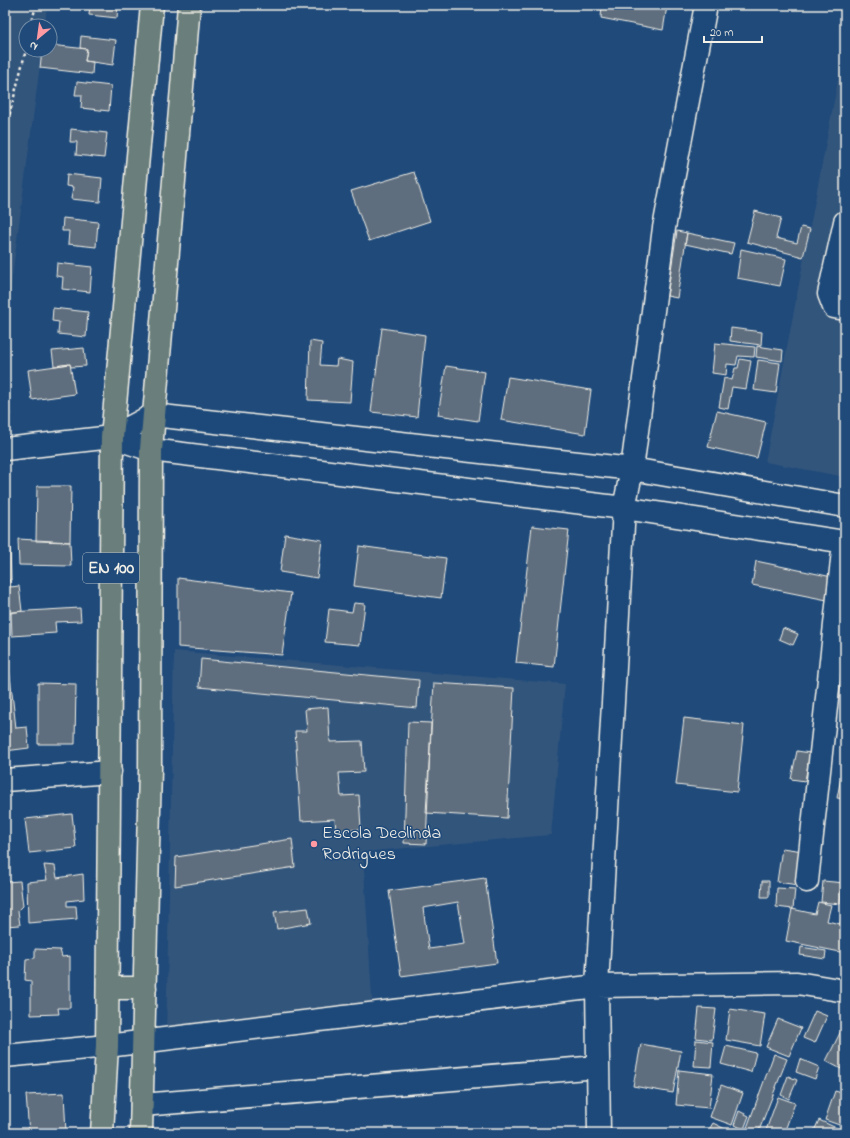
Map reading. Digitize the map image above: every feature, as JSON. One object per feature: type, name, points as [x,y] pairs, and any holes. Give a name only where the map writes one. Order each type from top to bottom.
[{"type":"main road","name":"EN 100","points":[[102,1133],[107,1046],[108,988],[112,437],[152,5]]},
{"type":"main road","name":"EN 100","points":[[141,1133],[150,761],[151,450],[189,5]]},
{"type":"main road","points":[[108,988],[145,988]]},
{"type":"street","points":[[599,1133],[597,986],[624,508],[632,469],[664,228],[706,5]]},
{"type":"street","points":[[845,222],[829,294],[834,307],[845,309]]},
{"type":"street","points":[[5,448],[112,437],[153,415],[632,469],[845,506]]},
{"type":"street","points":[[112,437],[151,450],[624,508],[845,542],[807,882]]},
{"type":"street","points":[[5,780],[110,772]]},
{"type":"street","points":[[5,1056],[107,1046],[597,986],[797,983],[845,991]]},
{"type":"street","points":[[142,1105],[598,1066]]},
{"type":"path","points":[[33,18],[36,5]]},
{"type":"path","points":[[5,132],[24,58]]},
{"type":"shaded area","points":[[5,5],[47,5],[46,18],[18,18],[18,58],[41,58],[5,331]]},
{"type":"shaded area","points":[[845,43],[845,477],[765,462]]},
{"type":"shaded area","points":[[5,376],[12,416],[5,416]]},
{"type":"shaded area","name":"Escola Deolinda Rodrigues","points":[[174,651],[565,684],[551,835],[363,852],[373,1013],[166,1038]]},
{"type":"building","points":[[90,5],[118,5],[117,18],[89,15]]},
{"type":"building","points":[[602,5],[667,6],[663,30],[601,18]]},
{"type":"building","points":[[81,36],[116,40],[113,65],[85,61],[87,49],[80,48]]},
{"type":"building","points":[[58,46],[87,49],[85,61],[93,62],[92,74],[40,68],[41,58],[58,58]]},
{"type":"building","points":[[77,82],[111,86],[109,111],[81,108],[82,95],[75,95]]},
{"type":"building","points":[[71,129],[107,133],[104,158],[76,155],[77,142],[70,142]]},
{"type":"building","points":[[414,172],[430,221],[369,241],[351,191]]},
{"type":"building","points":[[67,174],[102,178],[100,202],[71,199],[73,187],[66,186]]},
{"type":"building","points":[[755,211],[781,218],[776,238],[797,243],[801,227],[810,229],[803,257],[747,242]]},
{"type":"building","points":[[63,218],[98,222],[96,247],[68,244],[69,231],[62,231]]},
{"type":"building","points":[[677,231],[687,233],[677,298],[667,296]]},
{"type":"building","points":[[687,233],[734,243],[731,254],[685,244]]},
{"type":"building","points":[[741,249],[786,259],[780,286],[737,278]]},
{"type":"building","points":[[57,263],[92,267],[90,292],[62,289],[63,277],[56,276]]},
{"type":"building","points":[[53,308],[88,312],[86,337],[58,334],[59,322],[52,321]]},
{"type":"building","points":[[382,328],[425,335],[417,417],[371,412]]},
{"type":"building","points":[[731,328],[762,332],[761,345],[730,341]]},
{"type":"building","points":[[310,341],[322,343],[320,365],[336,366],[337,359],[353,362],[350,402],[308,400]]},
{"type":"building","points":[[715,343],[755,347],[754,357],[738,356],[736,365],[727,364],[726,375],[712,373]]},
{"type":"building","points":[[757,346],[783,350],[782,361],[756,357]]},
{"type":"building","points":[[84,348],[86,366],[71,367],[70,364],[54,366],[52,351]]},
{"type":"building","points":[[740,359],[751,361],[746,389],[732,387],[728,409],[719,407],[724,378],[732,380],[735,368],[738,368]]},
{"type":"building","points":[[758,360],[780,363],[776,393],[754,390]]},
{"type":"building","points":[[70,364],[75,394],[32,400],[28,370]]},
{"type":"building","points":[[446,366],[485,372],[478,421],[438,415]]},
{"type":"building","points":[[508,377],[591,390],[585,434],[501,420]]},
{"type":"building","points":[[717,411],[766,422],[757,458],[708,447]]},
{"type":"building","points":[[37,486],[71,486],[70,542],[36,541]]},
{"type":"building","points":[[532,526],[569,530],[554,667],[516,663]]},
{"type":"building","points":[[285,534],[322,540],[317,578],[280,572]]},
{"type":"building","points":[[18,539],[70,542],[71,566],[19,565]]},
{"type":"building","points":[[359,546],[446,558],[441,598],[354,586]]},
{"type":"building","points":[[5,548],[10,548],[11,580],[5,580]]},
{"type":"building","points":[[756,561],[832,577],[827,600],[752,585]]},
{"type":"building","points":[[178,578],[291,593],[282,655],[178,647]]},
{"type":"building","points":[[5,581],[10,581],[10,587],[19,586],[22,611],[5,614]]},
{"type":"building","points":[[354,603],[365,604],[360,645],[325,642],[329,609],[352,612]]},
{"type":"building","points":[[80,608],[81,621],[55,622],[56,633],[12,636],[11,612]]},
{"type":"building","points":[[783,628],[798,634],[793,645],[779,639]]},
{"type":"building","points":[[5,658],[8,658],[16,728],[27,727],[29,748],[5,751]]},
{"type":"building","points":[[201,659],[419,680],[417,708],[199,687]]},
{"type":"building","points":[[38,683],[76,684],[75,744],[38,744]]},
{"type":"building","points":[[434,683],[514,688],[507,818],[426,813]]},
{"type":"building","points":[[328,707],[330,742],[362,741],[364,772],[339,773],[341,796],[359,795],[361,829],[336,831],[335,819],[301,821],[295,731],[307,731],[305,709]]},
{"type":"building","points":[[684,718],[744,725],[737,792],[676,785]]},
{"type":"building","points":[[408,722],[431,723],[426,844],[404,843]]},
{"type":"building","points":[[797,751],[810,753],[805,781],[791,779]]},
{"type":"building","points":[[845,757],[845,799],[837,798]]},
{"type":"building","points":[[72,814],[76,848],[29,853],[25,819]]},
{"type":"building","points":[[292,839],[295,867],[175,886],[176,857]]},
{"type":"building","points":[[782,848],[803,851],[798,885],[777,882]]},
{"type":"building","points":[[44,865],[55,866],[57,878],[83,874],[84,899],[67,901],[67,906],[76,906],[77,919],[28,923],[27,882],[47,880]]},
{"type":"building","points":[[485,878],[497,963],[401,976],[389,891]],"holes":[[[458,902],[465,944],[429,949],[423,908]]]},
{"type":"building","points":[[20,881],[23,906],[18,911],[20,925],[5,926],[5,882]]},
{"type":"building","points":[[762,881],[769,881],[769,897],[761,897]]},
{"type":"building","points":[[823,881],[845,883],[845,891],[841,891],[840,904],[821,902]]},
{"type":"building","points":[[777,888],[795,889],[793,909],[776,907]]},
{"type":"building","points":[[818,902],[831,905],[827,921],[840,924],[842,916],[845,917],[845,953],[786,941],[792,909],[815,914]]},
{"type":"building","points":[[308,908],[311,923],[277,929],[274,912]]},
{"type":"building","points":[[801,947],[826,951],[825,959],[800,955]]},
{"type":"building","points":[[35,949],[60,950],[62,957],[70,956],[70,1008],[58,1008],[59,1014],[31,1015],[31,981],[25,980],[26,959],[35,958]]},
{"type":"building","points":[[699,1008],[716,1009],[712,1040],[696,1038]]},
{"type":"building","points":[[730,1009],[765,1014],[760,1046],[726,1040]]},
{"type":"building","points":[[815,1011],[827,1016],[815,1043],[803,1038]]},
{"type":"building","points":[[778,1019],[801,1028],[789,1056],[766,1047]]},
{"type":"building","points":[[842,1029],[845,1031],[845,1071],[826,1061]]},
{"type":"building","points":[[696,1040],[713,1042],[711,1067],[694,1066]]},
{"type":"building","points":[[641,1044],[681,1051],[673,1093],[633,1086]]},
{"type":"building","points":[[726,1046],[756,1053],[751,1072],[721,1064]]},
{"type":"building","points":[[774,1054],[787,1059],[758,1133],[745,1133]]},
{"type":"building","points":[[800,1059],[819,1067],[815,1079],[796,1072]]},
{"type":"building","points":[[679,1070],[713,1074],[709,1108],[676,1105]]},
{"type":"building","points":[[788,1076],[797,1080],[789,1099],[781,1095]]},
{"type":"building","points":[[721,1085],[743,1093],[732,1125],[710,1117]]},
{"type":"building","points":[[835,1091],[845,1094],[845,1127],[825,1120]]},
{"type":"building","points":[[64,1093],[66,1133],[29,1133],[26,1095]]},
{"type":"building","points":[[778,1097],[795,1103],[784,1133],[765,1133]]},
{"type":"building","points":[[739,1111],[749,1116],[744,1129],[734,1125]]},
{"type":"building","points":[[819,1120],[845,1132],[845,1133],[813,1133]]},
{"type":"building","points":[[713,1123],[733,1133],[707,1133]]},
{"type":"place","name":"Escola Deolinda Rodrigues","points":[[314,844]]}]
